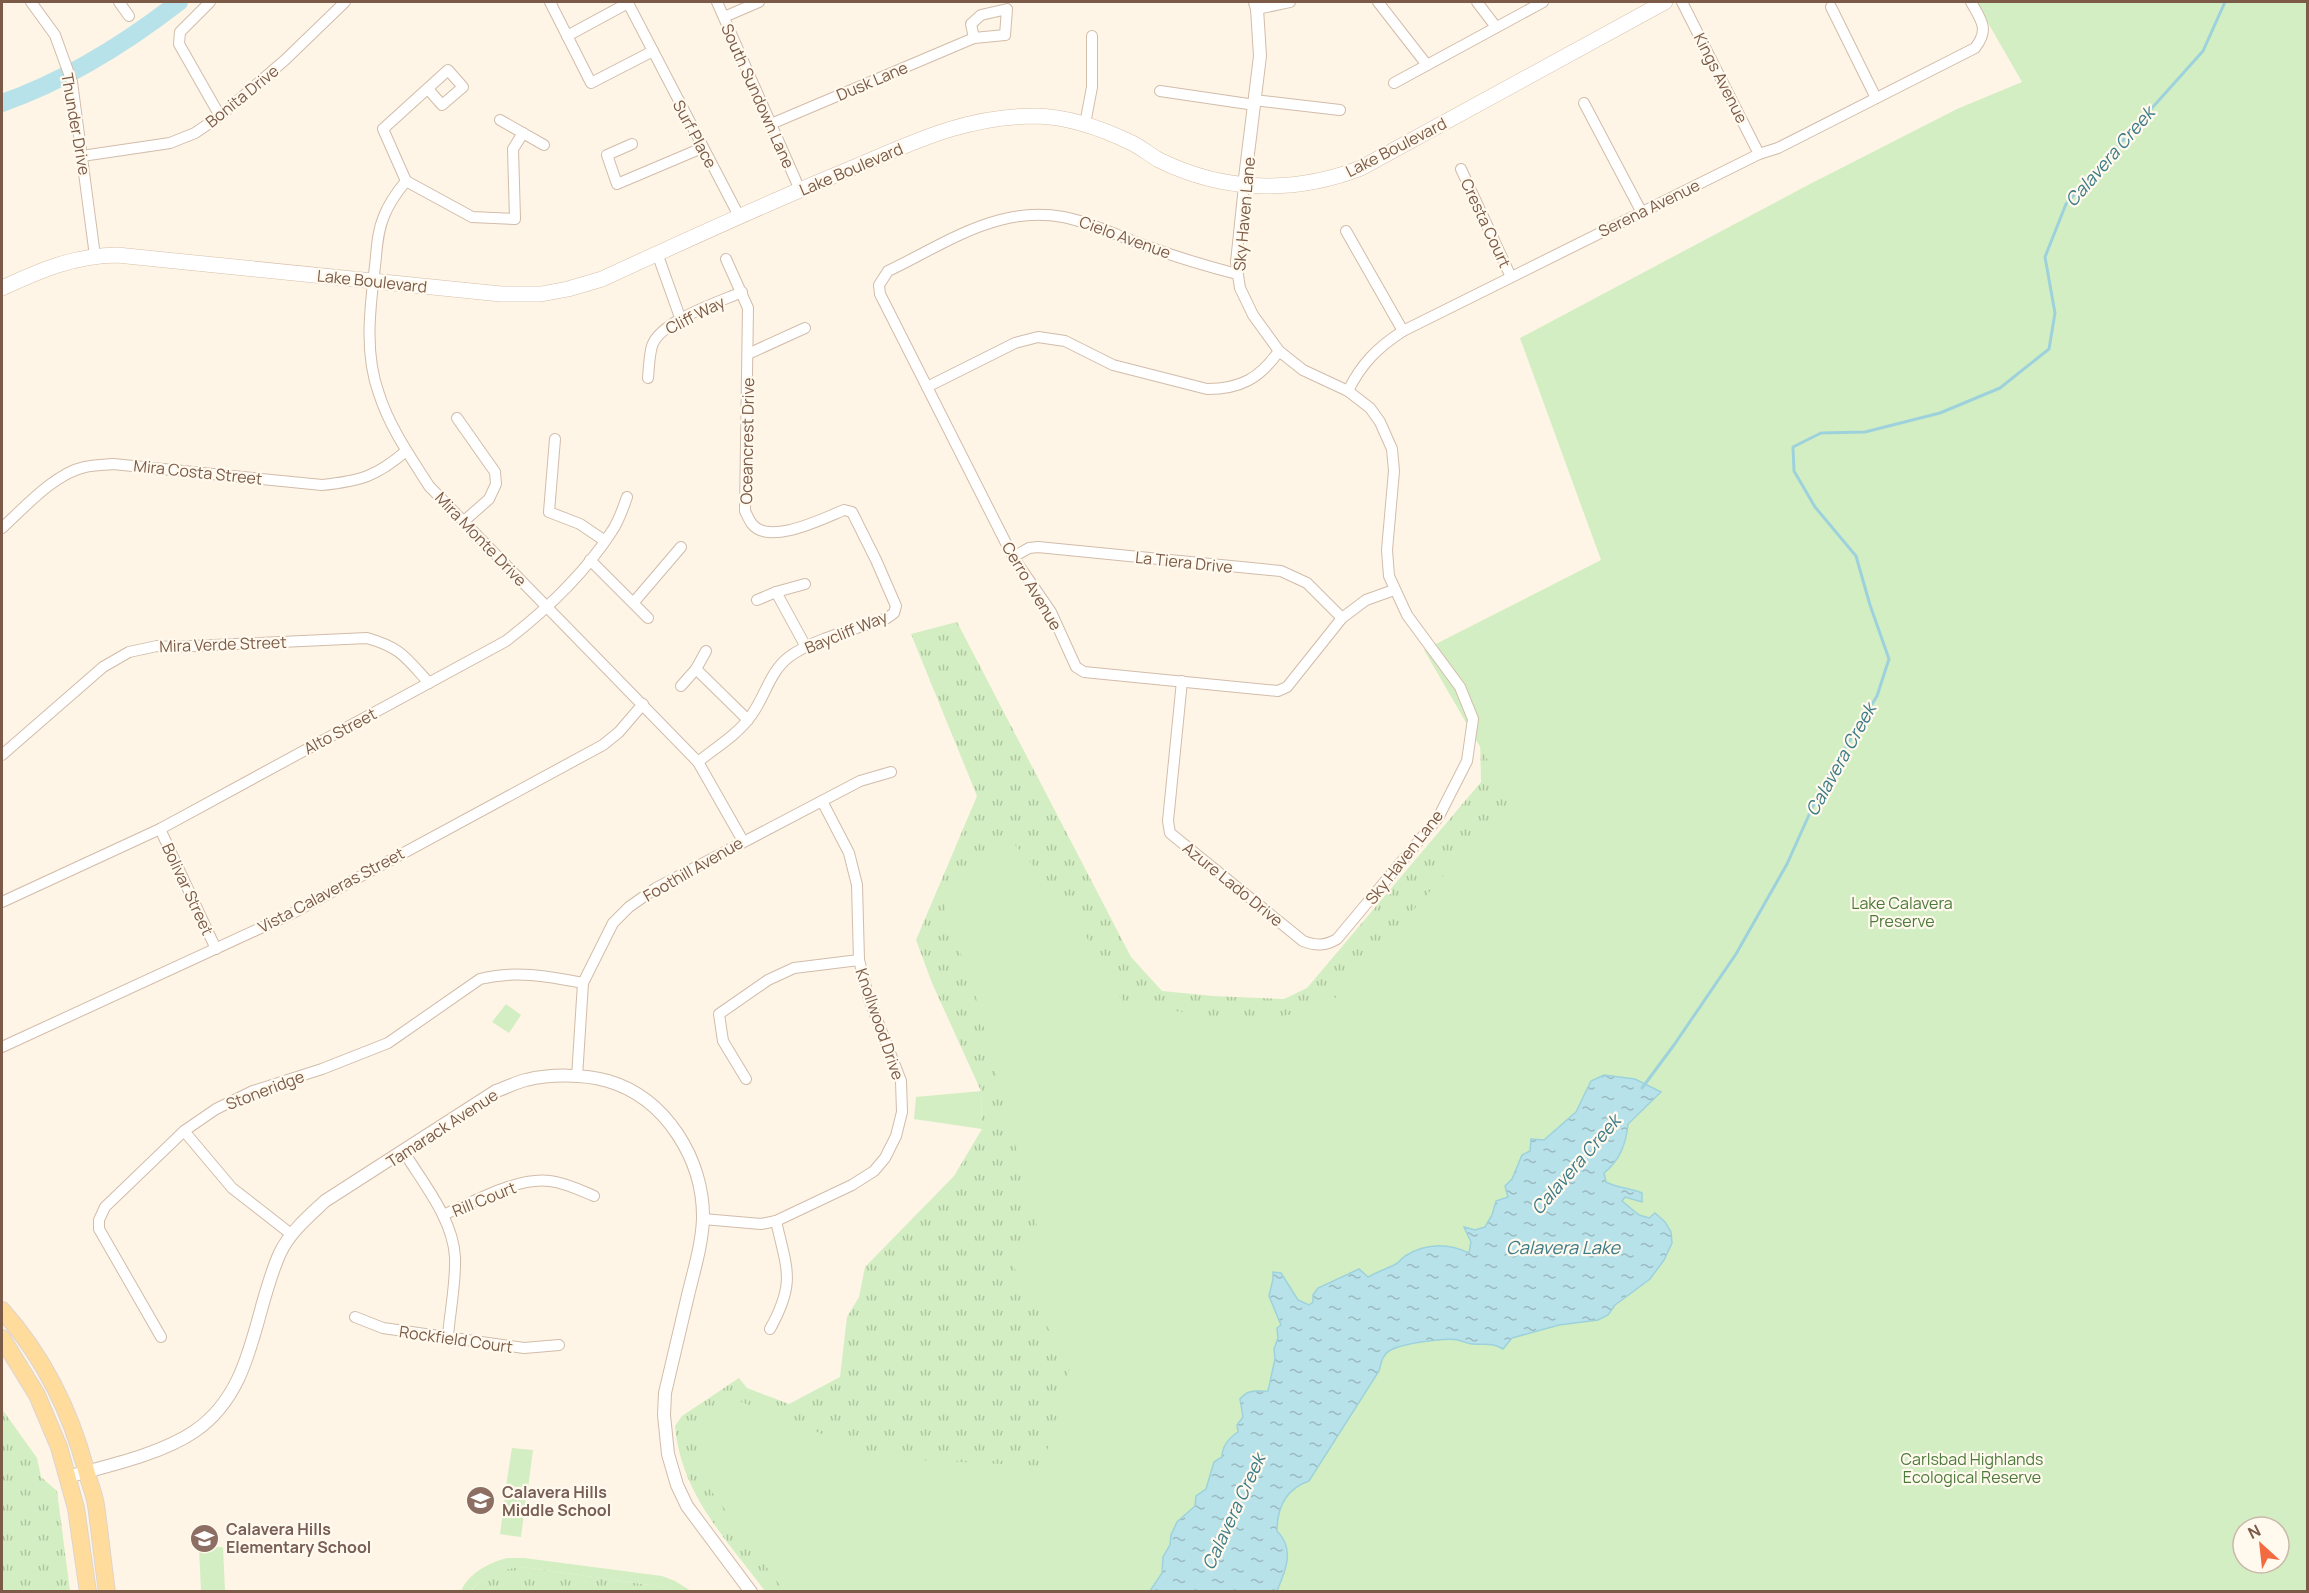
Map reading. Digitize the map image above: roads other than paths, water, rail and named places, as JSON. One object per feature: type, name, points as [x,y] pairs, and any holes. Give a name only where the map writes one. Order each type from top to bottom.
[{"type":"main road","name":"Lake Boulevard","points":[[2,288],[40,270],[81,258],[117,255],[501,294],[541,294],[602,279],[739,216],[927,137],[977,121],[1008,117],[1041,116],[1074,120],[1134,143],[1159,160],[1213,181],[1244,186],[1280,186],[1312,182],[1361,168],[1665,2]]},
{"type":"main road","points":[[2,1310],[19,1329],[55,1386],[79,1444],[95,1503],[107,1592]]},
{"type":"main road","points":[[2,1338],[37,1395],[59,1448],[76,1508],[88,1592]]},
{"type":"street","name":"Thunder Drive","points":[[31,2],[55,35],[72,82],[95,256]]},
{"type":"street","points":[[119,2],[129,16]]},
{"type":"street","points":[[210,2],[180,32],[179,44],[220,116]]},
{"type":"street","name":"Bonita Drive","points":[[82,156],[170,144],[195,133],[220,116],[285,60],[345,2]]},
{"type":"street","points":[[550,2],[591,83],[653,51]]},
{"type":"street","name":"South Sundown Lane","points":[[717,2],[800,190]]},
{"type":"street","points":[[724,17],[759,2]]},
{"type":"street","points":[[1256,5],[1290,2]]},
{"type":"street","points":[[1378,2],[1428,65]]},
{"type":"street","points":[[1477,2],[1496,27]]},
{"type":"street","points":[[1394,83],[1543,2]]},
{"type":"street","name":"Kings Avenue","points":[[1682,2],[1759,154]]},
{"type":"street","name":"Serena Avenue","points":[[1348,391],[1357,372],[1372,354],[1403,332],[1641,211],[1759,154],[1778,148],[1975,48],[1982,38],[1983,26],[1971,2]]},
{"type":"street","name":"Surf Place","points":[[567,36],[628,3],[739,216]]},
{"type":"street","name":"Sky Haven Lane","points":[[1256,5],[1260,56],[1236,262],[1240,288],[1253,315],[1279,351],[1303,370],[1348,391],[1370,408],[1380,422],[1392,449],[1394,471],[1387,550],[1389,576],[1407,615],[1460,687],[1473,718],[1467,761],[1438,818],[1337,939],[1328,944],[1314,945],[1303,941]]},
{"type":"street","points":[[1831,7],[1876,98]]},
{"type":"street","points":[[1085,124],[1092,87],[1092,36]]},
{"type":"street","name":"Dusk Lane","points":[[771,124],[974,38]]},
{"type":"street","points":[[428,89],[383,129],[406,181],[472,217],[515,219],[513,149],[523,133]]},
{"type":"street","points":[[1160,91],[1255,103],[1340,110]]},
{"type":"street","points":[[1584,103],[1641,211]]},
{"type":"street","points":[[500,120],[544,145]]},
{"type":"street","points":[[632,144],[607,155],[617,184],[702,148]]},
{"type":"street","name":"Cresta Court","points":[[1461,169],[1511,277]]},
{"type":"street","name":"Mira Monte Drive","points":[[406,181],[394,196],[383,217],[378,236],[369,342],[373,373],[379,394],[396,435],[429,486],[698,762],[743,841]]},
{"type":"street","name":"Cielo Avenue","points":[[882,278],[888,271],[979,227],[1029,215],[1070,217],[1089,222],[1162,251],[1237,274]]},
{"type":"street","points":[[1346,231],[1403,332]]},
{"type":"street","points":[[657,254],[681,320]]},
{"type":"street","name":"Oceancrest Drive","points":[[726,259],[748,308],[745,511],[753,526],[761,531],[789,531],[847,510]]},
{"type":"street","name":"Cerro Avenue","points":[[882,278],[879,285],[880,294],[1012,557],[1051,612],[1076,667],[1084,672],[1278,691],[1287,687],[1342,618],[1366,600],[1394,590]]},
{"type":"street","name":"Cliff Way","points":[[648,378],[652,345],[660,332],[742,292]]},
{"type":"street","points":[[748,354],[805,328]]},
{"type":"street","points":[[927,387],[1015,343],[1038,337],[1065,341],[1113,365],[1207,389],[1221,389],[1242,384],[1268,366],[1279,351]]},
{"type":"street","points":[[457,418],[495,472],[496,484],[489,499],[463,522]]},
{"type":"street","points":[[555,439],[549,512],[580,524],[605,541]]},
{"type":"street","name":"Mira Costa Street","points":[[2,528],[45,488],[59,478],[83,467],[113,464],[322,485],[355,481],[372,475],[406,451]]},
{"type":"street","name":"Alto Street","points":[[2,902],[160,829],[506,641],[529,624],[580,573],[613,530],[627,497]]},
{"type":"street","name":"Baycliff Way","points":[[698,762],[748,720],[761,702],[778,668],[790,656],[806,647],[887,618],[894,613],[896,606],[876,560],[852,512],[847,510]]},
{"type":"street","points":[[634,602],[681,547]]},
{"type":"street","name":"La Tiera Drive","points":[[1012,557],[1029,548],[1038,547],[1281,572],[1307,583],[1342,618]]},
{"type":"street","points":[[590,560],[648,618]]},
{"type":"street","points":[[757,600],[776,591],[805,584]]},
{"type":"street","points":[[776,591],[806,647]]},
{"type":"street","name":"Mira Verde Street","points":[[2,754],[103,667],[129,652],[157,646],[368,638],[400,651],[429,684]]},
{"type":"street","points":[[681,686],[696,669],[706,651]]},
{"type":"street","points":[[696,669],[748,720]]},
{"type":"street","name":"Azure Lado Drive","points":[[1182,681],[1168,821],[1170,833],[1303,941]]},
{"type":"street","name":"Vista Calaveras Street","points":[[2,1047],[291,914],[603,745],[619,732],[643,704]]},
{"type":"street","name":"Foothill Avenue","points":[[578,1077],[583,983],[613,923],[629,907],[656,888],[743,841],[860,781],[891,772]]},
{"type":"street","name":"Knollwood Drive","points":[[703,1219],[761,1224],[776,1221],[852,1185],[874,1171],[885,1158],[896,1136],[902,1112],[902,1081],[869,999],[859,960],[856,885],[849,852],[822,801]]},
{"type":"street","name":"Bolivar Street","points":[[160,829],[216,949]]},
{"type":"street","points":[[746,1079],[723,1041],[719,1014],[768,980],[794,968],[859,960]]},
{"type":"street","name":"Stoneridge","points":[[161,1337],[99,1229],[99,1220],[105,1208],[184,1131],[216,1109],[253,1091],[322,1069],[388,1043],[480,979],[496,975],[532,974],[583,983]]},
{"type":"street","name":"Tamarack Avenue","points":[[67,1477],[175,1444],[198,1429],[218,1410],[237,1382],[247,1360],[273,1270],[281,1251],[291,1234],[325,1202],[496,1091],[526,1080],[578,1077],[608,1081],[637,1094],[673,1128],[690,1153],[702,1190],[703,1219],[700,1246],[665,1393],[664,1415],[668,1454],[687,1506],[751,1592]]},
{"type":"street","points":[[184,1131],[232,1188],[291,1234]]},
{"type":"street","points":[[404,1152],[443,1215],[455,1256],[448,1336]]},
{"type":"street","name":"Rill Court","points":[[443,1215],[512,1185],[547,1180],[572,1186],[594,1196]]},
{"type":"street","points":[[770,1329],[785,1298],[789,1278],[776,1221]]},
{"type":"street","name":"Rockfield Court","points":[[355,1317],[383,1328],[524,1348],[559,1345]]},
{"type":"water","name":"Calavera Lake","points":[[1604,1075],[1635,1079],[1661,1092],[1628,1124],[1621,1151],[1604,1173],[1606,1182],[1642,1193],[1642,1202],[1625,1197],[1622,1201],[1639,1215],[1649,1218],[1655,1213],[1665,1222],[1671,1232],[1672,1243],[1664,1260],[1650,1279],[1615,1305],[1608,1315],[1598,1320],[1559,1325],[1512,1338],[1503,1349],[1492,1345],[1444,1339],[1412,1344],[1389,1351],[1383,1357],[1379,1371],[1309,1481],[1294,1489],[1284,1500],[1277,1522],[1277,1531],[1286,1545],[1287,1560],[1277,1591],[1150,1591],[1162,1573],[1163,1557],[1170,1545],[1171,1535],[1177,1522],[1195,1506],[1196,1496],[1206,1489],[1214,1462],[1222,1457],[1227,1443],[1238,1432],[1237,1425],[1243,1417],[1240,1399],[1250,1392],[1268,1391],[1275,1359],[1274,1349],[1278,1338],[1277,1328],[1281,1325],[1269,1296],[1273,1272],[1281,1273],[1298,1300],[1309,1305],[1313,1302],[1313,1295],[1318,1288],[1359,1269],[1368,1277],[1396,1264],[1413,1252],[1429,1247],[1453,1247],[1469,1253],[1471,1242],[1464,1227],[1475,1230],[1485,1227],[1496,1201],[1508,1197],[1505,1186],[1512,1179],[1522,1155],[1530,1151],[1531,1139],[1544,1140],[1576,1112],[1591,1081]]},
{"type":"waterway","points":[[2,103],[49,84],[94,60],[179,2]]},
{"type":"waterway","name":"Calavera Creek","points":[[1642,1088],[1736,954],[1787,864],[1822,786],[1877,696],[1889,659],[1856,556],[1815,507],[1794,471],[1793,447],[1821,433],[1865,432],[1940,413],[2000,388],[2049,349],[2055,313],[2045,257],[2066,204],[2203,51],[2225,2]]},
{"type":"place","name":"Calavera Hills Middle School","points":[[481,1501]]},
{"type":"place","name":"Calavera Hills Elementary School","points":[[205,1538]]},
{"type":"park label","name":"Lake Calavera Preserve","points":[[1902,912]]},
{"type":"park label","name":"Carlsbad Highlands Ecological Reserve","points":[[1972,1468]]}]
